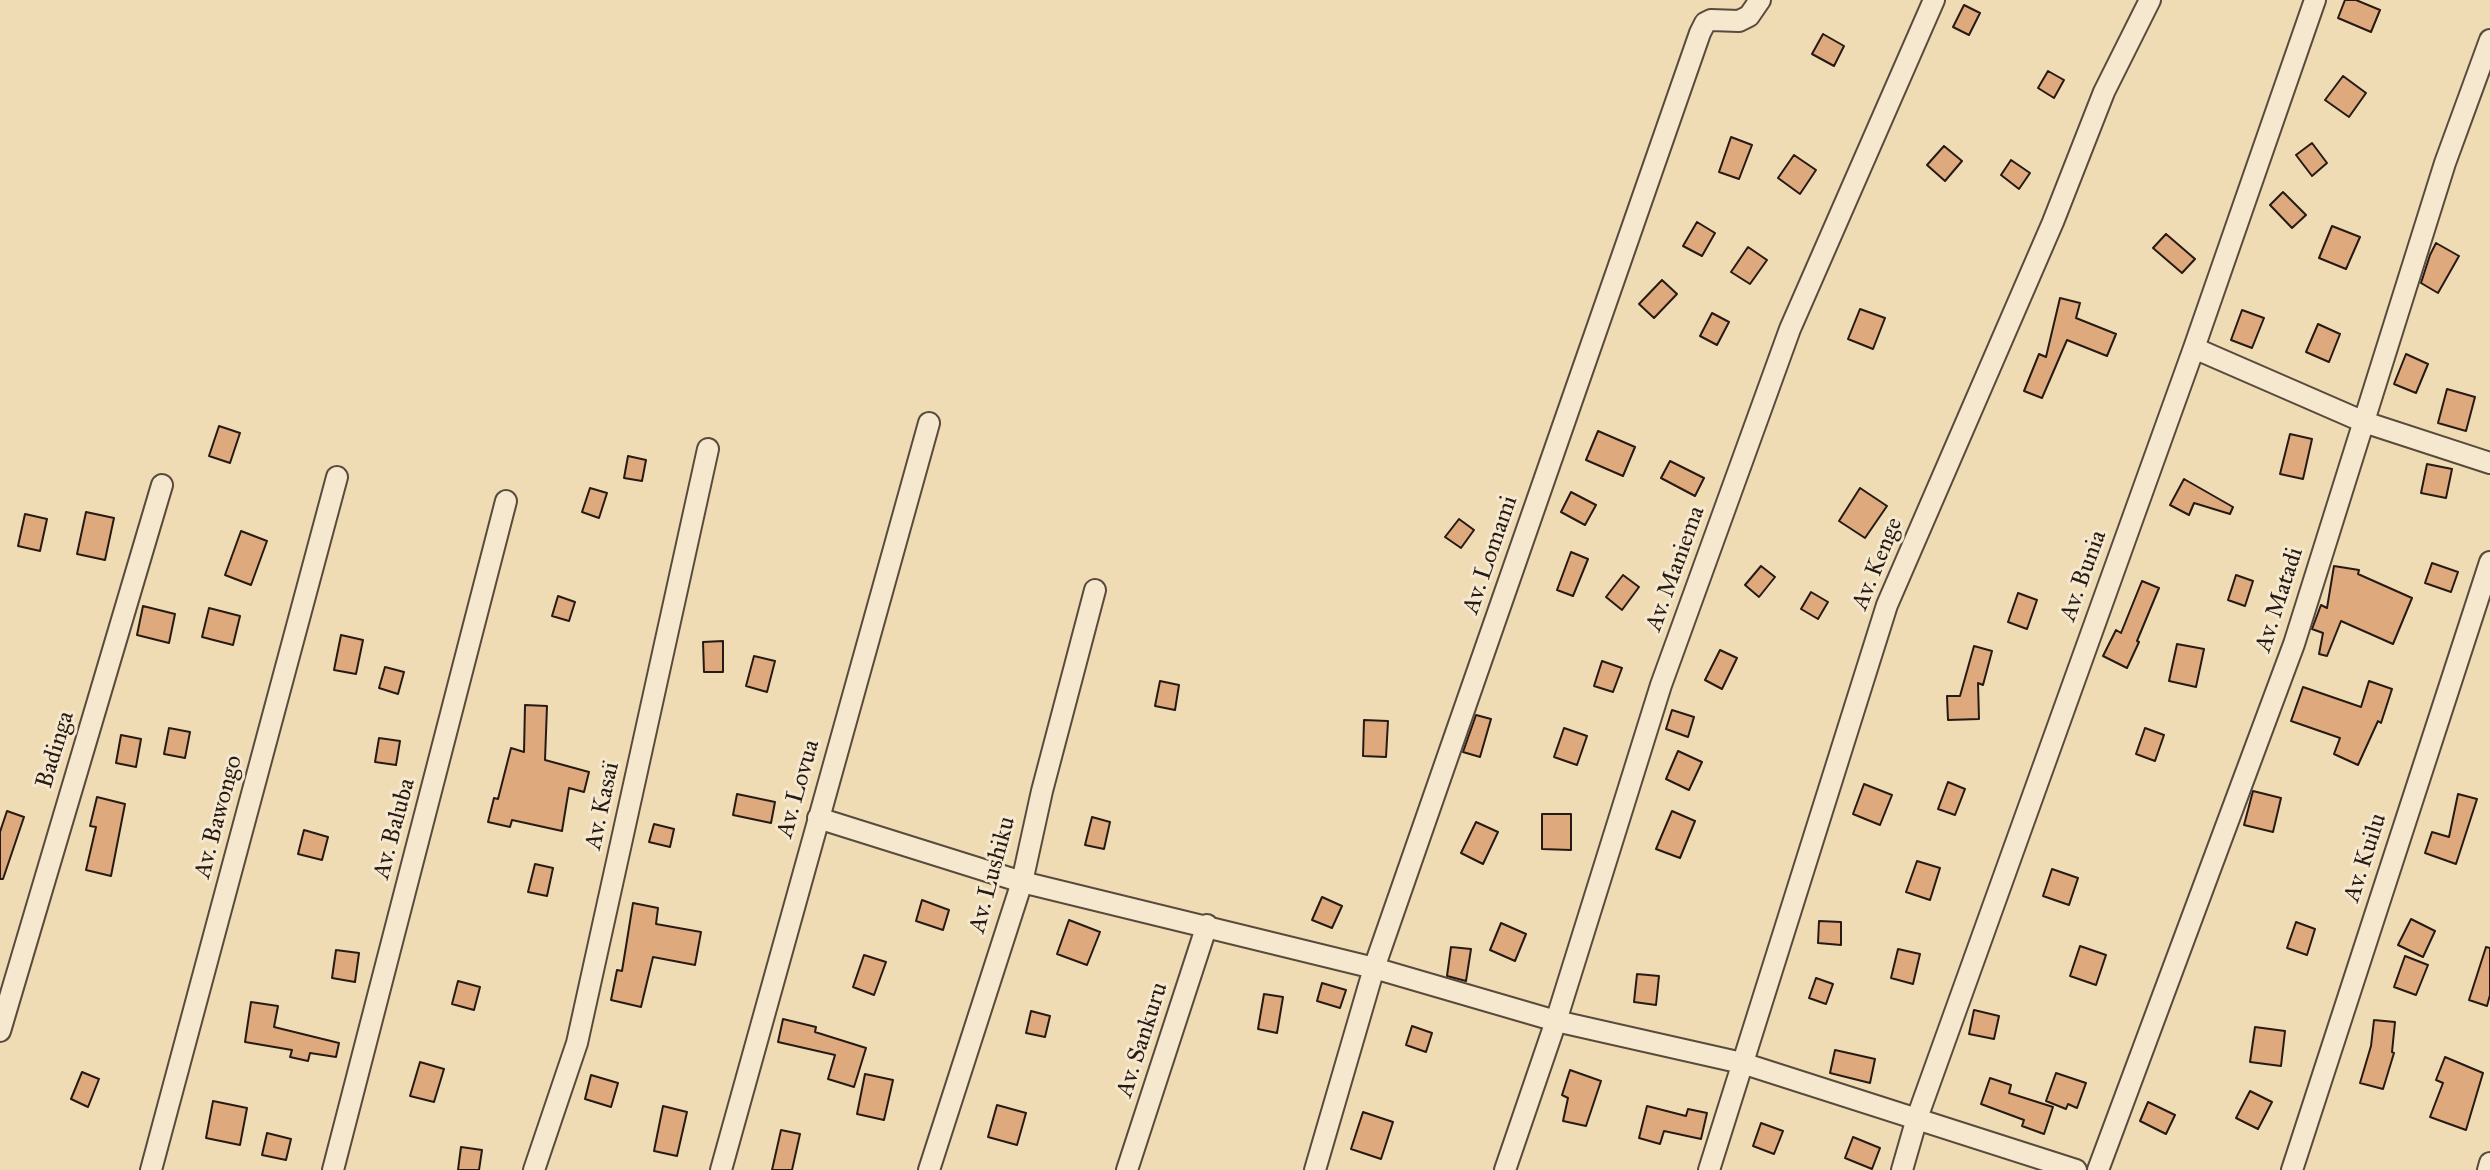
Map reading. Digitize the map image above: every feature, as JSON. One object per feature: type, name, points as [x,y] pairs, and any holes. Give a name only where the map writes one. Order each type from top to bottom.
[{"type":"street","name":"Av. Lomami","points":[[1315,1170],[1374,968],[1700,33],[1705,23],[1711,20],[1739,21],[1749,16],[1760,0]]},
{"type":"street","name":"Av. Maniema","points":[[1505,1170],[1556,1021],[1661,685],[1790,329],[1934,0]]},
{"type":"street","name":"Av. Kenge","points":[[1709,1170],[1887,605],[2053,222],[2104,92],[2150,0]]},
{"type":"street","name":"Av. Bunia","points":[[1902,1170],[1917,1118],[2194,348],[2315,0]]},
{"type":"street","name":"Av. Matadi","points":[[2098,1170],[2294,644],[2445,163],[2490,40]]},
{"type":"street","points":[[2194,348],[2364,422],[2490,463]]},
{"type":"street","name":"Av. Lovua","points":[[721,1170],[929,423]]},
{"type":"street","name":"Av. Kasaï","points":[[534,1170],[577,1043],[708,449]]},
{"type":"street","name":"Av. Bawongo","points":[[151,1170],[337,477]]},
{"type":"street","name":"Badinga","points":[[0,1031],[162,485]]},
{"type":"street","name":"Av. Baluba","points":[[333,1170],[506,501]]},
{"type":"street","name":"Av. Kuilu","points":[[2292,1170],[2490,562]]},
{"type":"street","name":"Av. Lushiku","points":[[929,1170],[1022,882],[1042,791],[1095,590]]},
{"type":"street","points":[[818,818],[1022,882],[1374,968],[1556,1021],[1742,1063],[2076,1170]]},
{"type":"street","name":"Av. Sankuru","points":[[1127,1170],[1207,925]]},
{"type":"street","points":[[2488,1170],[2490,1163]]},
{"type":"building","points":[[2345,0],[2356,0],[2380,10],[2371,32],[2338,18]]},
{"type":"building","points":[[1964,5],[1980,13],[1969,35],[1953,27]]},
{"type":"building","points":[[1823,34],[1844,46],[1834,66],[1812,54]]},
{"type":"building","points":[[2048,71],[2064,80],[2054,98],[2038,88]]},
{"type":"building","points":[[2343,76],[2366,93],[2349,117],[2325,100]]},
{"type":"building","points":[[1731,137],[1752,145],[1739,179],[1719,172]]},
{"type":"building","points":[[2312,143],[2327,163],[2312,176],[2296,155]]},
{"type":"building","points":[[1944,146],[1962,161],[1945,181],[1927,165]]},
{"type":"building","points":[[1794,155],[1816,170],[1800,194],[1778,178]]},
{"type":"building","points":[[2011,160],[2030,173],[2019,189],[2001,175]]},
{"type":"building","points":[[2283,192],[2306,215],[2292,228],[2270,205]]},
{"type":"building","points":[[1697,222],[1715,233],[1702,256],[1683,246]]},
{"type":"building","points":[[2332,226],[2360,237],[2346,269],[2319,258]]},
{"type":"building","points":[[2166,234],[2195,259],[2182,273],[2153,248]]},
{"type":"building","points":[[2436,243],[2459,256],[2438,293],[2421,283]]},
{"type":"building","points":[[1748,247],[1767,260],[1750,284],[1731,272]]},
{"type":"building","points":[[1662,280],[1677,294],[1654,318],[1639,304]]},
{"type":"building","points":[[2060,298],[2080,303],[2076,318],[2116,334],[2107,356],[2067,340],[2042,398],[2024,391],[2039,354],[2046,357]]},
{"type":"building","points":[[1860,309],[1885,318],[1873,349],[1848,339]]},
{"type":"building","points":[[2242,310],[2264,318],[2252,348],[2231,340]]},
{"type":"building","points":[[1712,313],[1729,322],[1717,345],[1700,336]]},
{"type":"building","points":[[2318,324],[2340,334],[2329,362],[2306,352]]},
{"type":"building","points":[[2406,354],[2428,364],[2416,393],[2394,384]]},
{"type":"building","points":[[2447,389],[2475,397],[2466,431],[2438,423]]},
{"type":"building","points":[[219,426],[240,433],[230,463],[209,456]]},
{"type":"building","points":[[1598,431],[1635,447],[1623,476],[1586,460]]},
{"type":"building","points":[[2290,434],[2312,439],[2303,479],[2280,474]]},
{"type":"building","points":[[628,456],[646,460],[642,481],[624,478]]},
{"type":"building","points":[[1670,461],[1704,478],[1695,496],[1661,478]]},
{"type":"building","points":[[2427,464],[2452,469],[2446,498],[2421,493]]},
{"type":"building","points":[[2184,479],[2233,507],[2230,514],[2194,503],[2189,515],[2170,505]]},
{"type":"building","points":[[590,488],[607,493],[599,518],[582,512]]},
{"type":"building","points":[[1860,488],[1887,506],[1865,538],[1839,521]]},
{"type":"building","points":[[1571,492],[1596,505],[1585,525],[1561,512]]},
{"type":"building","points":[[86,512],[114,518],[105,560],[77,554]]},
{"type":"building","points":[[25,514],[47,519],[40,551],[18,546]]},
{"type":"building","points":[[1459,519],[1474,530],[1461,548],[1445,537]]},
{"type":"building","points":[[241,531],[267,541],[251,585],[225,575]]},
{"type":"building","points":[[1571,552],[1588,559],[1573,596],[1557,590]]},
{"type":"building","points":[[2432,563],[2458,572],[2451,592],[2425,583]]},
{"type":"building","points":[[1761,566],[1775,577],[1759,597],[1745,585]]},
{"type":"building","points":[[2334,566],[2359,570],[2358,574],[2412,598],[2393,644],[2341,621],[2327,656],[2319,654],[2323,633],[2312,629],[2321,605],[2327,608]]},
{"type":"building","points":[[1623,575],[1639,587],[1622,610],[1606,597]]},
{"type":"building","points":[[2236,575],[2253,581],[2245,606],[2228,600]]},
{"type":"building","points":[[2142,581],[2159,588],[2127,668],[2103,656],[2116,630],[2121,633]]},
{"type":"building","points":[[1811,592],[1828,602],[1818,619],[1801,609]]},
{"type":"building","points":[[2018,593],[2037,600],[2027,629],[2008,622]]},
{"type":"building","points":[[558,596],[575,602],[569,621],[552,616]]},
{"type":"building","points":[[143,606],[175,614],[169,643],[137,635]]},
{"type":"building","points":[[209,608],[240,616],[233,645],[202,637]]},
{"type":"building","points":[[341,635],[363,640],[356,674],[334,670]]},
{"type":"building","points":[[723,641],[723,672],[704,672],[703,642]]},
{"type":"building","points":[[2177,644],[2204,649],[2196,687],[2169,681]]},
{"type":"building","points":[[1974,646],[1992,651],[1983,685],[1978,683],[1979,719],[1948,720],[1947,696],[1960,696]]},
{"type":"building","points":[[1720,650],[1737,658],[1722,689],[1705,680]]},
{"type":"building","points":[[754,656],[775,661],[767,692],[746,686]]},
{"type":"building","points":[[1602,661],[1622,668],[1613,692],[1594,686]]},
{"type":"building","points":[[385,667],[404,672],[398,694],[379,688]]},
{"type":"building","points":[[1160,681],[1179,685],[1175,710],[1155,706]]},
{"type":"building","points":[[2369,681],[2392,689],[2381,723],[2378,721],[2358,765],[2334,754],[2340,738],[2291,721],[2303,687],[2361,707]]},
{"type":"building","points":[[525,705],[547,706],[545,760],[589,772],[584,792],[569,788],[562,831],[512,820],[510,827],[488,822],[494,798],[498,799],[511,748],[524,752]]},
{"type":"building","points":[[1672,710],[1694,717],[1688,737],[1666,729]]},
{"type":"building","points":[[1476,715],[1491,719],[1480,757],[1463,752]]},
{"type":"building","points":[[1364,720],[1388,721],[1386,757],[1363,756]]},
{"type":"building","points":[[169,728],[190,732],[185,758],[164,754]]},
{"type":"building","points":[[1564,728],[1587,736],[1577,765],[1554,757]]},
{"type":"building","points":[[2145,728],[2164,735],[2155,761],[2136,754]]},
{"type":"building","points":[[121,735],[141,739],[136,767],[116,763]]},
{"type":"building","points":[[379,738],[400,741],[396,765],[375,762]]},
{"type":"building","points":[[1678,751],[1702,762],[1689,790],[1666,779]]},
{"type":"building","points":[[1948,782],[1965,789],[1955,815],[1938,809]]},
{"type":"building","points":[[1864,784],[1892,795],[1880,825],[1853,814]]},
{"type":"building","points":[[2253,791],[2281,798],[2273,832],[2244,825]]},
{"type":"building","points":[[737,794],[775,802],[771,823],[733,815]]},
{"type":"building","points":[[2458,794],[2477,799],[2456,864],[2425,853],[2432,832],[2449,837]]},
{"type":"building","points":[[97,797],[125,804],[111,876],[86,870],[96,827],[90,826]]},
{"type":"building","points":[[7,811],[24,817],[3,879],[0,879],[0,832]]},
{"type":"building","points":[[1672,811],[1695,821],[1680,858],[1656,849]]},
{"type":"building","points":[[1542,814],[1571,814],[1571,850],[1542,849]]},
{"type":"building","points":[[1092,817],[1110,822],[1104,849],[1085,845]]},
{"type":"building","points":[[1476,822],[1498,832],[1483,864],[1461,853]]},
{"type":"building","points":[[654,824],[674,829],[670,847],[649,842]]},
{"type":"building","points":[[304,830],[328,837],[322,860],[298,854]]},
{"type":"building","points":[[1917,861],[1940,868],[1930,900],[1906,892]]},
{"type":"building","points":[[535,864],[553,868],[547,896],[528,892]]},
{"type":"building","points":[[2052,869],[2078,878],[2069,905],[2043,896]]},
{"type":"building","points":[[1322,897],[1342,906],[1332,928],[1312,920]]},
{"type":"building","points":[[922,900],[949,910],[943,930],[916,921]]},
{"type":"building","points":[[633,903],[658,908],[656,924],[701,932],[695,965],[653,957],[641,1007],[611,1000],[617,970],[622,971]]},
{"type":"building","points":[[2411,919],[2435,931],[2423,957],[2398,945]]},
{"type":"building","points":[[1069,920],[1100,932],[1087,965],[1057,954]]},
{"type":"building","points":[[1819,921],[1841,922],[1841,945],[1818,943]]},
{"type":"building","points":[[2296,922],[2315,929],[2307,955],[2287,948]]},
{"type":"building","points":[[1501,923],[1526,934],[1515,961],[1490,950]]},
{"type":"building","points":[[2080,946],[2106,955],[2096,985],[2070,976]]},
{"type":"building","points":[[1451,947],[1471,949],[1466,981],[1447,976]]},
{"type":"building","points":[[2486,947],[2490,948],[2490,995],[2487,1006],[2469,1000]]},
{"type":"building","points":[[1898,949],[1920,954],[1913,984],[1891,978]]},
{"type":"building","points":[[336,950],[359,953],[355,982],[332,978]]},
{"type":"building","points":[[864,955],[886,962],[874,995],[853,987]]},
{"type":"building","points":[[2405,956],[2428,965],[2416,995],[2394,987]]},
{"type":"building","points":[[1637,974],[1659,976],[1656,1005],[1634,1002]]},
{"type":"building","points":[[1816,978],[1833,984],[1826,1004],[1809,998]]},
{"type":"building","points":[[458,981],[480,987],[474,1010],[452,1004]]},
{"type":"building","points":[[1322,983],[1346,990],[1340,1008],[1317,1001]]},
{"type":"building","points":[[1264,994],[1283,997],[1277,1033],[1258,1029]]},
{"type":"building","points":[[251,1002],[278,1006],[274,1027],[339,1043],[336,1057],[310,1053],[308,1061],[290,1057],[292,1050],[245,1042]]},
{"type":"building","points":[[1974,1010],[1999,1016],[1994,1039],[1969,1034]]},
{"type":"building","points":[[1031,1011],[1050,1016],[1045,1037],[1026,1033]]},
{"type":"building","points":[[783,1019],[816,1027],[815,1032],[866,1048],[854,1087],[828,1079],[835,1055],[778,1042]]},
{"type":"building","points":[[2374,1020],[2395,1022],[2394,1053],[2383,1089],[2360,1083],[2371,1046]]},
{"type":"building","points":[[1412,1026],[1432,1033],[1426,1052],[1406,1045]]},
{"type":"building","points":[[2255,1027],[2285,1031],[2281,1066],[2250,1062]]},
{"type":"building","points":[[1835,1050],[1875,1059],[1870,1083],[1830,1073]]},
{"type":"building","points":[[2445,1057],[2483,1073],[2466,1130],[2430,1117],[2443,1083],[2436,1080]]},
{"type":"building","points":[[420,1062],[444,1069],[434,1102],[410,1096]]},
{"type":"building","points":[[1570,1070],[1601,1081],[1586,1126],[1563,1121],[1568,1098],[1562,1095]]},
{"type":"building","points":[[82,1072],[99,1079],[88,1107],[71,1099]]},
{"type":"building","points":[[2056,1073],[2086,1083],[2077,1108],[2068,1104],[2066,1109],[2046,1101]]},
{"type":"building","points":[[865,1074],[893,1080],[884,1120],[857,1114]]},
{"type":"building","points":[[591,1075],[618,1083],[611,1107],[585,1099]]},
{"type":"building","points":[[1990,1078],[2011,1085],[2009,1093],[2053,1107],[2044,1134],[2022,1126],[2024,1120],[1981,1104]]},
{"type":"building","points":[[2250,1091],[2272,1102],[2258,1129],[2236,1118]]},
{"type":"building","points":[[213,1101],[247,1108],[240,1145],[206,1138]]},
{"type":"building","points":[[2148,1102],[2175,1115],[2166,1134],[2140,1121]]},
{"type":"building","points":[[997,1105],[1026,1113],[1017,1145],[988,1137]]},
{"type":"building","points":[[663,1106],[687,1112],[677,1156],[654,1151]]},
{"type":"building","points":[[1647,1106],[1686,1116],[1688,1109],[1707,1113],[1701,1139],[1664,1131],[1660,1144],[1639,1138]]},
{"type":"building","points":[[1363,1112],[1393,1122],[1381,1159],[1351,1149]]},
{"type":"building","points":[[1761,1123],[1783,1131],[1774,1154],[1753,1146]]},
{"type":"building","points":[[781,1130],[800,1134],[792,1170],[772,1170]]},
{"type":"building","points":[[267,1133],[291,1139],[286,1160],[262,1155]]},
{"type":"building","points":[[1853,1137],[1880,1148],[1872,1169],[1845,1158]]},
{"type":"building","points":[[461,1147],[482,1150],[479,1170],[458,1170]]}]
